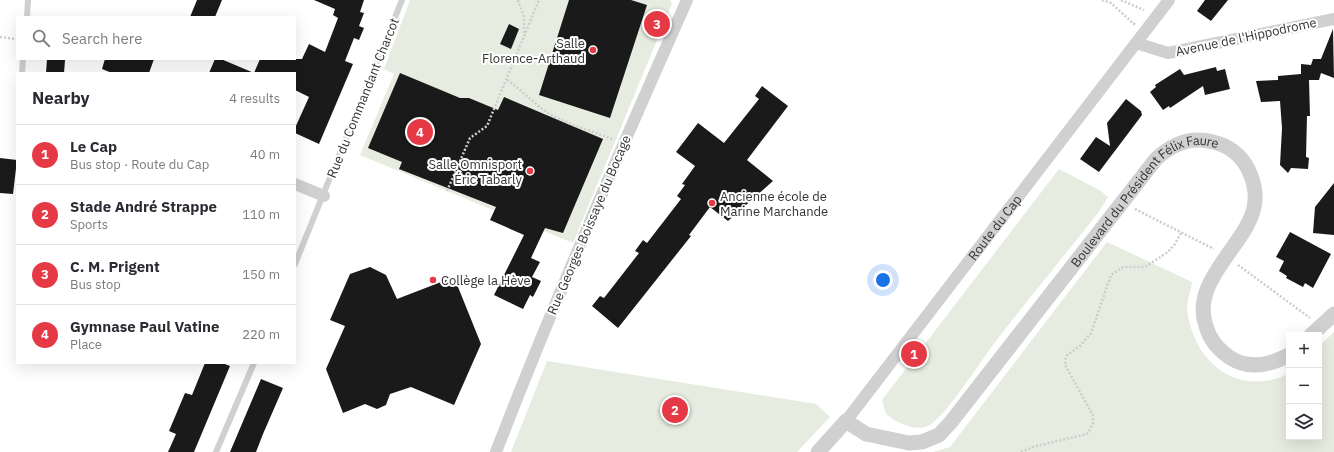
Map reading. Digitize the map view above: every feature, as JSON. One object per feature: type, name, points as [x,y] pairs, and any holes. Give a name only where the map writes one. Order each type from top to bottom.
[{"type":"street","name":"Rue Georges Boissaye du Bocage","points":[[496,452],[628,133],[687,0]]},
{"type":"street","name":"Route du Cap","points":[[818,452],[846,421],[1169,0]]},
{"type":"street","name":"Avenue de l'Hippodrome","points":[[1136,44],[1168,53],[1334,19]]},
{"type":"street","name":"Boulevard du Président Félix Faure","points":[[846,421],[866,434],[909,443],[922,442],[939,435],[956,416],[1156,159],[1172,146],[1182,142],[1200,140],[1217,143],[1228,147],[1239,155],[1247,166],[1254,184],[1255,202],[1250,219],[1209,285],[1204,297],[1204,322],[1215,346],[1232,359],[1255,365],[1274,363],[1286,357]]},
{"type":"street","points":[[296,184],[324,196]]},
{"type":"street","points":[[1314,332],[1334,314]]},
{"type":"lane","points":[[27,16],[28,0]]},
{"type":"lane","name":"Rue du Commandant Charcot","points":[[296,262],[324,196],[402,0]]},
{"type":"lane","points":[[22,72],[23,60]]},
{"type":"lane","points":[[216,452],[254,364]]},
{"type":"path","points":[[518,0],[524,17],[525,28],[523,40]]},
{"type":"path","points":[[447,191],[470,138],[487,126],[508,80],[539,0]]},
{"type":"path","points":[[1102,0],[1111,3],[1134,24],[1137,19]]},
{"type":"path","points":[[1121,0],[1144,11]]},
{"type":"path","points":[[1140,15],[1150,3],[1161,11]]},
{"type":"path","points":[[0,37],[16,39]]},
{"type":"path","points":[[508,80],[523,90],[533,102],[550,114],[616,141],[622,130],[628,133]]},
{"type":"path","points":[[1122,203],[1227,256],[1311,319]]},
{"type":"path","points":[[1021,452],[1033,447],[1087,434],[1093,424],[1093,415],[1065,365],[1066,356],[1080,346],[1092,333],[1111,275],[1123,267],[1145,267],[1168,252],[1175,244],[1181,233]]},
{"type":"shaded area","points":[[410,0],[670,0],[672,4],[573,243],[360,155],[394,74],[384,69]]},
{"type":"shaded area","points":[[1059,169],[1101,191],[1108,197],[1098,213],[996,341],[944,412],[935,421],[923,428],[917,428],[900,423],[890,417],[886,414],[882,400]]},
{"type":"shaded area","points":[[1107,242],[1192,282],[1187,309],[1190,324],[1202,351],[1211,362],[1222,371],[1234,377],[1248,381],[1270,380],[1286,374],[1286,440],[1322,440],[1322,343],[1334,332],[1334,452],[933,452],[950,447]]},
{"type":"shaded area","points":[[547,361],[816,404],[830,417],[797,452],[511,452]]},
{"type":"building","points":[[197,0],[222,0],[215,16],[190,16]]},
{"type":"building","points":[[314,0],[364,0],[360,12],[364,13],[359,26],[364,28],[359,40],[354,38],[345,61],[353,64],[319,144],[296,133],[296,126],[309,97],[296,90],[296,72],[254,72],[260,60],[302,59],[309,44],[325,52],[338,18],[333,15],[335,9]]},
{"type":"building","name":"Salle Florence-Arthaud","points":[[569,0],[631,0],[647,5],[610,118],[539,95]]},
{"type":"building","points":[[1205,0],[1228,0],[1211,21],[1197,11]]},
{"type":"building","points":[[509,24],[519,29],[511,49],[500,44]]},
{"type":"building","points":[[1333,29],[1334,78],[1321,73],[1319,80],[1309,80],[1310,116],[1307,116],[1306,157],[1309,158],[1308,169],[1291,168],[1288,173],[1280,165],[1282,128],[1280,101],[1261,102],[1256,81],[1278,80],[1278,76],[1301,74],[1301,64],[1311,65],[1313,59],[1321,59]]},
{"type":"building","points":[[47,60],[65,60],[64,72],[46,72]]},
{"type":"building","points":[[105,60],[154,60],[149,72],[110,72],[102,69]]},
{"type":"building","points":[[215,60],[223,60],[252,72],[209,72]]},
{"type":"building","points":[[1216,67],[1217,71],[1225,69],[1230,89],[1205,95],[1203,86],[1170,108],[1169,106],[1163,110],[1150,92],[1156,87],[1155,85],[1180,69],[1184,75]]},
{"type":"building","points":[[400,73],[460,98],[469,98],[498,110],[504,97],[603,139],[563,233],[545,228],[531,258],[540,262],[532,277],[541,281],[533,297],[530,295],[523,309],[494,295],[524,235],[490,220],[496,207],[399,169],[402,162],[368,148]]},
{"type":"building","name":"Ancienne école de Marine Marchande","points":[[762,86],[788,106],[747,160],[773,181],[728,221],[710,207],[689,235],[691,236],[618,328],[592,306],[600,296],[604,298],[639,253],[635,251],[643,240],[647,243],[681,199],[677,196],[685,185],[682,184],[695,166],[676,152],[698,123],[724,143],[759,99],[755,96]]},
{"type":"building","points":[[1126,99],[1141,111],[1142,115],[1099,172],[1080,159],[1096,137],[1110,146],[1107,123]]},
{"type":"building","points":[[0,158],[16,160],[13,194],[0,193]]},
{"type":"building","points":[[1334,183],[1334,235],[1313,233],[1315,207]]},
{"type":"building","points":[[1290,232],[1331,254],[1313,288],[1305,283],[1303,287],[1286,278],[1287,276],[1279,271],[1284,261],[1276,257]]},
{"type":"building","points":[[370,267],[386,275],[397,299],[454,277],[481,344],[454,405],[411,387],[390,394],[386,405],[377,409],[365,404],[343,413],[326,369],[345,326],[330,320],[350,274]]},
{"type":"building","points":[[205,364],[225,364],[230,366],[194,452],[168,452],[176,434],[169,431],[185,393],[192,395]]},
{"type":"building","points":[[261,379],[283,388],[256,452],[230,452]]},
{"type":"place","name":"C. M. Prigent","points":[[657,24]]},
{"type":"place","name":"Salle Florence-Arthaud","points":[[593,50]]},
{"type":"place","name":"Gymnase Paul Vatine","points":[[420,132]]},
{"type":"place","name":"Salle Omnisport Éric Tabarly","points":[[530,171]]},
{"type":"place","name":"Ancienne école de Marine Marchande","points":[[712,203]]},
{"type":"place","name":"Collège la Hève","points":[[433,280]]},
{"type":"place","name":"Le Cap","points":[[914,354]]},
{"type":"place","name":"Stade André Strappe","points":[[675,410]]}]
